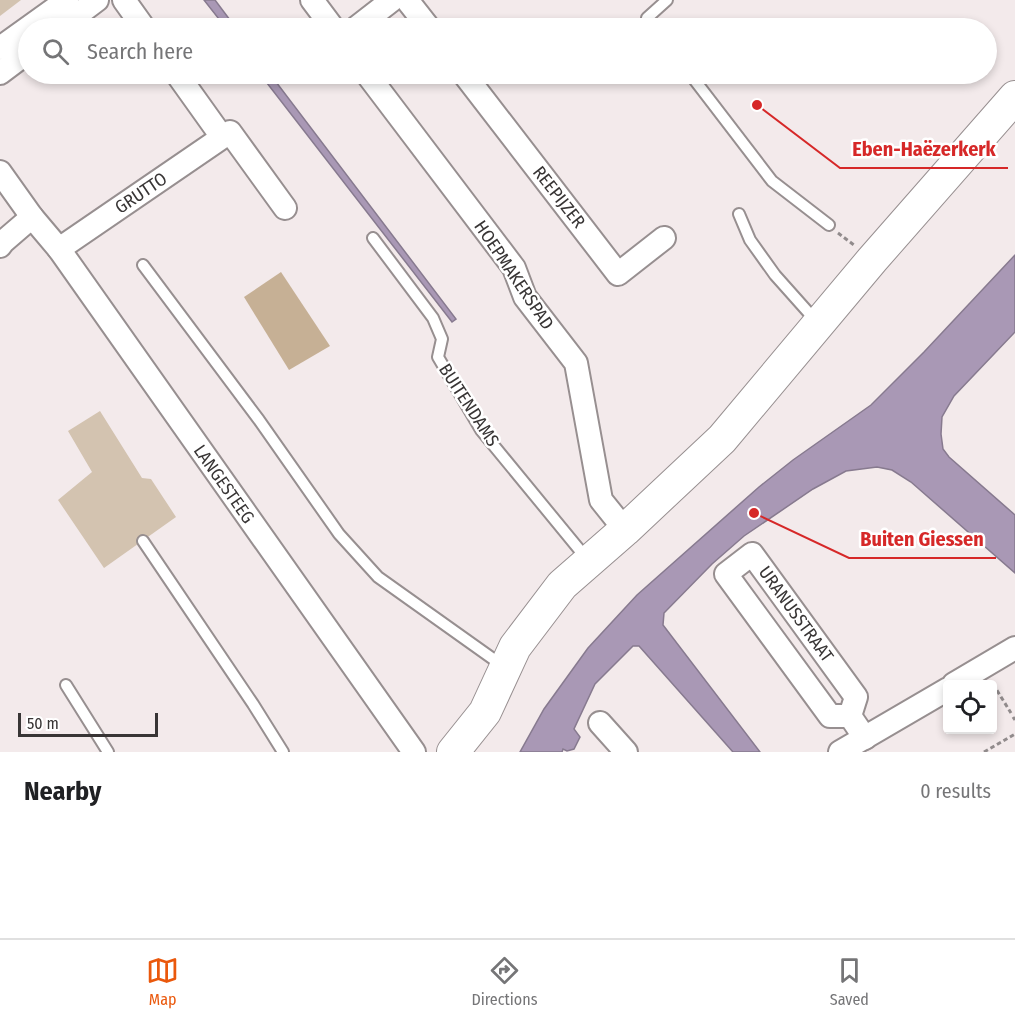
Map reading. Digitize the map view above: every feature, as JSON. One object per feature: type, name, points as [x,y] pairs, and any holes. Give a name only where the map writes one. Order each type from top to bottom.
[{"type":"street","points":[[42,18],[67,0]]},
{"type":"street","points":[[73,18],[97,0]]},
{"type":"street","points":[[124,0],[137,18]]},
{"type":"street","points":[[312,0],[326,18]]},
{"type":"street","points":[[370,18],[393,0]]},
{"type":"street","points":[[407,0],[421,18]]},
{"type":"street","points":[[0,48],[18,35]]},
{"type":"street","points":[[0,73],[18,60]]},
{"type":"street","points":[[184,84],[222,137],[230,132],[285,208]]},
{"type":"street","name":"HOEPMAKERSPAD","points":[[375,84],[514,268],[525,297],[576,363],[601,500],[625,530]]},
{"type":"street","name":"REEPIJZER","points":[[472,84],[618,274],[664,238]]},
{"type":"street","points":[[453,752],[485,712],[515,647],[562,585],[625,530],[722,439],[872,260],[1015,97]]},
{"type":"street","name":"GRUTTO","points":[[58,249],[222,137]]},
{"type":"street","points":[[0,246],[32,217],[1,175]]},
{"type":"street","name":"LANGESTEEG","points":[[32,217],[58,249],[414,752]]},
{"type":"street","name":"URANUSSTRAAT","points":[[752,554],[856,697],[850,716],[830,716],[726,574],[752,554]]},
{"type":"street","points":[[961,680],[1015,648]]},
{"type":"street","points":[[840,752],[943,691]]},
{"type":"street","points":[[850,716],[865,738]]},
{"type":"street","points":[[600,723],[626,752]]},
{"type":"lane","points":[[647,18],[667,0]]},
{"type":"lane","points":[[698,84],[772,181],[829,225]]},
{"type":"lane","points":[[739,214],[750,240],[774,275],[819,323]]},
{"type":"lane","name":"BUITENDAMS","points":[[373,238],[433,318],[442,339],[438,357],[482,430],[589,562]]},
{"type":"lane","points":[[143,265],[259,420],[339,534],[378,578],[506,668]]},
{"type":"lane","points":[[143,541],[283,752]]},
{"type":"lane","points":[[66,685],[108,752]]},
{"type":"path","points":[[829,225],[872,260]]},
{"type":"path","points":[[983,667],[1013,717]]},
{"type":"path","points":[[984,752],[1015,734]]},
{"type":"shaded area","points":[[0,0],[21,0],[0,16]]},
{"type":"shaded area","points":[[204,0],[215,0],[228,18],[218,18]]},
{"type":"shaded area","points":[[268,84],[278,84],[456,319],[452,322]]},
{"type":"shaded area","points":[[1015,255],[1015,332],[954,396],[942,417],[941,434],[943,449],[949,457],[1015,515],[1015,573],[911,482],[892,470],[877,467],[846,471],[813,489],[744,536],[712,564],[664,613],[663,625],[760,752],[733,752],[639,646],[633,646],[595,684],[574,729],[580,737],[574,749],[567,751],[563,749],[562,752],[520,752],[544,709],[588,648],[637,595],[759,487],[871,405]]},
{"type":"shaded area","points":[[281,272],[330,346],[289,370],[244,297]]},
{"type":"shaded area","points":[[100,411],[142,478],[151,479],[176,517],[104,568],[58,500],[92,472],[68,431]]},
{"type":"place","name":"Eben-Haëzerkerk","points":[[757,105]]},
{"type":"place","name":"Buiten Giessen","points":[[754,513]]}]
